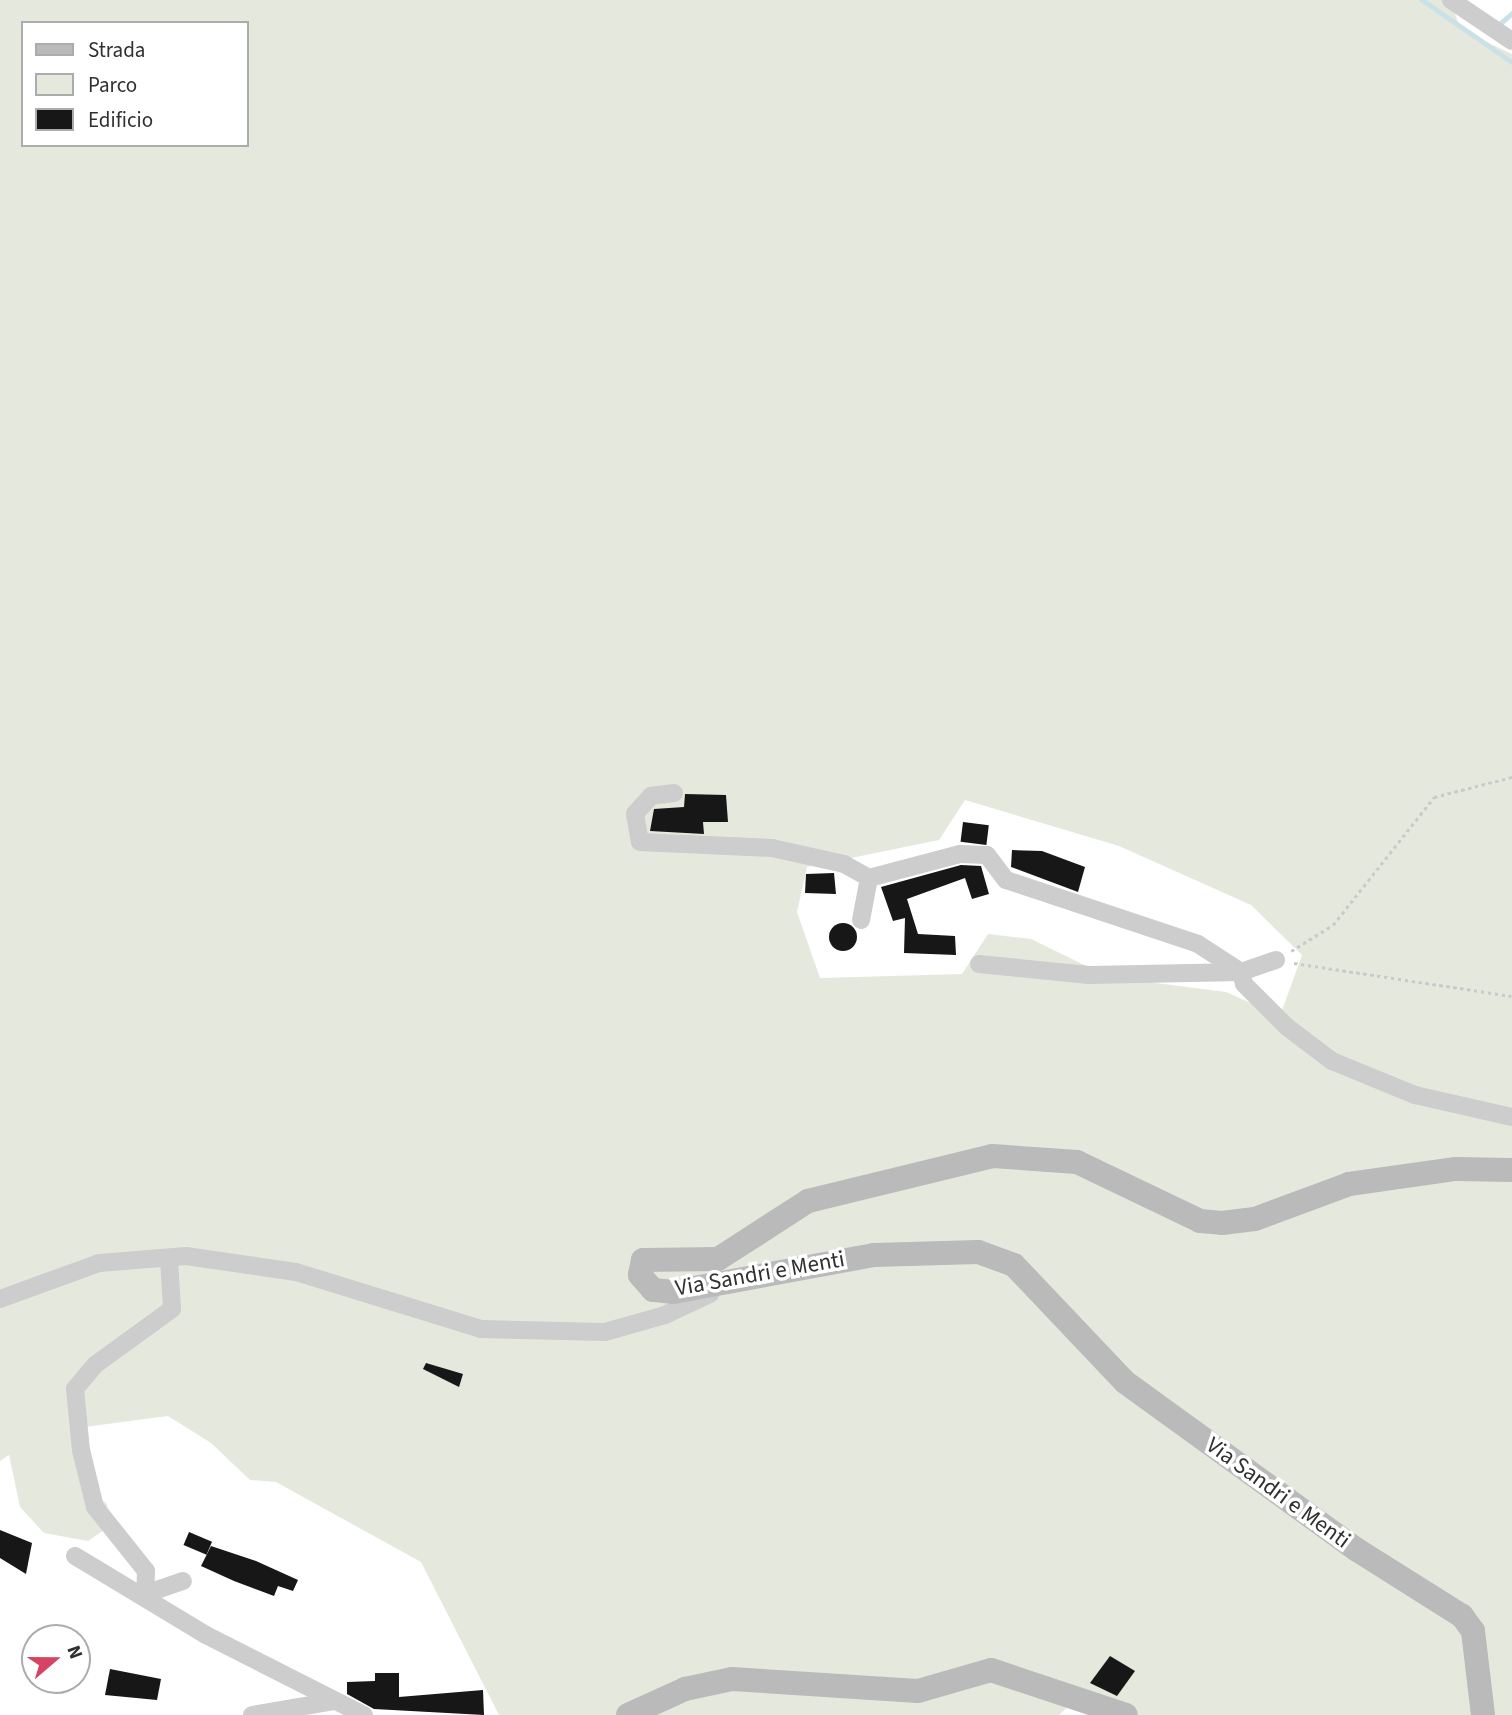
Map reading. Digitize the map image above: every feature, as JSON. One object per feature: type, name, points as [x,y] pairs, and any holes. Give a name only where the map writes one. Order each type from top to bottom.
[{"type":"main road","name":"Via Sandri e Menti","points":[[1483,1715],[1473,1631],[1462,1616],[1357,1550],[1125,1382],[1014,1265],[978,1252],[874,1255],[720,1284],[653,1290],[640,1275],[643,1259],[718,1259],[808,1200],[992,1156],[1077,1162],[1200,1221],[1222,1223],[1255,1219],[1349,1184],[1456,1169],[1512,1170]]},
{"type":"main road","points":[[628,1715],[685,1689],[732,1679],[918,1691],[991,1670],[1126,1715]]},
{"type":"street","points":[[1451,0],[1508,38]]},
{"type":"street","points":[[674,793],[651,796],[635,814],[640,842],[772,848],[844,864],[869,878],[960,854],[987,855],[1006,880],[1198,944],[1241,972],[1244,984],[1287,1027],[1332,1061],[1416,1095],[1512,1117]]},
{"type":"street","points":[[861,920],[869,878]]},
{"type":"street","points":[[979,964],[1089,975],[1241,972],[1276,960]]},
{"type":"street","points":[[0,1299],[99,1262],[169,1260],[186,1256],[296,1272],[481,1329],[605,1332],[665,1315],[720,1284]]},
{"type":"street","points":[[145,1594],[146,1571],[95,1507],[80,1450],[75,1389],[95,1365],[172,1309],[169,1260]]},
{"type":"street","points":[[75,1556],[145,1594],[206,1635],[364,1715]]},
{"type":"street","points":[[145,1594],[184,1581]]},
{"type":"street","points":[[252,1715],[335,1701]]},
{"type":"path","points":[[1276,960],[1333,925],[1434,797],[1512,777]]},
{"type":"path","points":[[1276,960],[1512,996]]},
{"type":"green space","points":[[0,0],[1450,0],[1461,30],[1512,54],[1512,1715],[1112,1715],[1070,1705],[1059,1715],[499,1715],[421,1562],[276,1482],[250,1480],[211,1443],[168,1416],[77,1428],[91,1491],[107,1504],[110,1526],[88,1541],[44,1533],[20,1507],[9,1455],[0,1461]],"holes":[[[965,800],[1119,846],[1251,905],[1302,955],[1280,1016],[1226,992],[1109,977],[1031,939],[988,934],[962,974],[820,978],[797,912],[807,867],[939,840]]]},
{"type":"building","points":[[685,794],[726,795],[728,822],[703,822],[704,834],[650,831],[654,809],[684,807]]},
{"type":"building","points":[[963,822],[989,825],[986,845],[961,842]]},
{"type":"building","points":[[1012,850],[1042,851],[1085,867],[1078,892],[1011,867]]},
{"type":"building","points":[[961,865],[981,866],[989,894],[972,899],[965,878],[907,899],[918,934],[955,936],[956,955],[904,953],[905,918],[893,921],[881,887]]},
{"type":"building","points":[[834,873],[836,894],[805,893],[806,874]]},
{"type":"building","points":[[843,923],[853,927],[857,937],[853,947],[843,951],[833,947],[829,937],[833,927]]},
{"type":"building","points":[[426,1363],[463,1374],[459,1387],[423,1369]]},
{"type":"building","points":[[0,1530],[32,1543],[26,1574],[0,1558]]},
{"type":"building","points":[[189,1532],[212,1542],[207,1555],[184,1545]]},
{"type":"building","points":[[211,1546],[256,1561],[298,1580],[293,1591],[278,1586],[274,1596],[201,1566]]},
{"type":"building","points":[[1110,1656],[1135,1671],[1117,1696],[1090,1683]]},
{"type":"building","points":[[110,1669],[161,1679],[157,1700],[105,1695]]},
{"type":"building","points":[[375,1673],[399,1673],[399,1697],[483,1690],[484,1715],[374,1709],[347,1694],[347,1682],[375,1681]]},
{"type":"waterway","points":[[1422,0],[1512,62]]},
{"type":"waterway","points":[[1496,27],[1512,13]]}]
